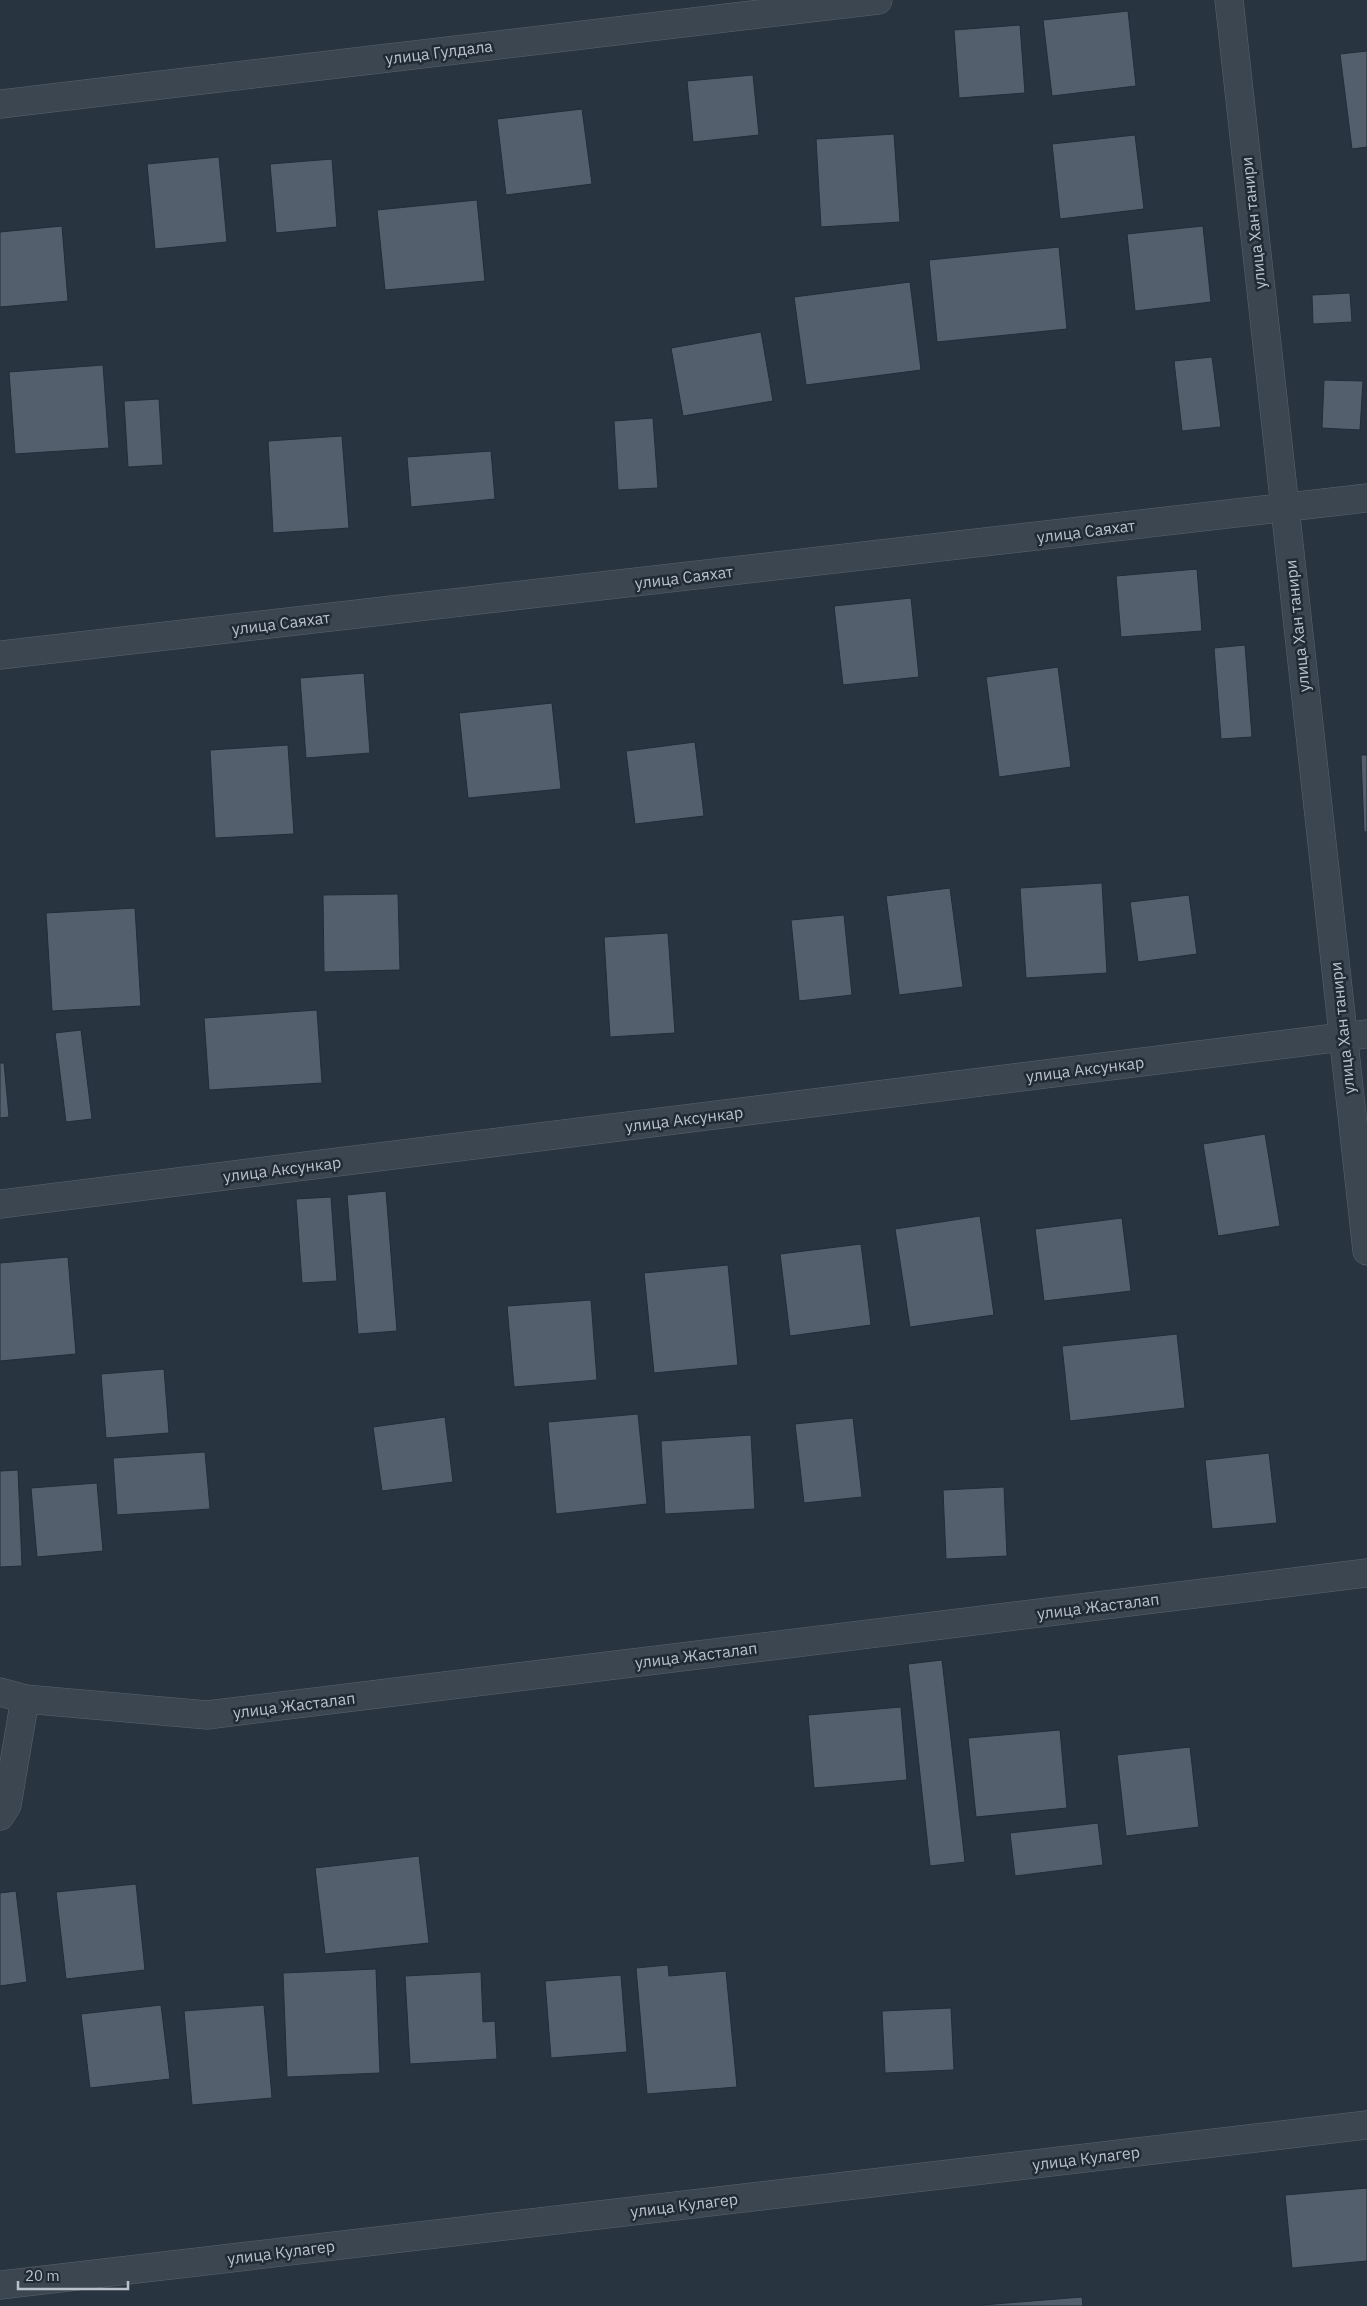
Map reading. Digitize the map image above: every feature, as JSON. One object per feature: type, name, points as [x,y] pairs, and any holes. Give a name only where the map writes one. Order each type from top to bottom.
[{"type":"street","name":"улица Гулдала","points":[[0,104],[878,0]]},
{"type":"street","name":"улица Хан танири","points":[[1229,0],[1284,508],[1355,1035],[1367,1251]]},
{"type":"street","name":"улица Саяхат","points":[[0,655],[1367,498]]},
{"type":"street","name":"улица Аксункар","points":[[0,1204],[1355,1035]]},
{"type":"street","name":"улица Жасталап","points":[[0,1816],[7,1805],[13,1696],[207,1715],[1367,1573]]},
{"type":"street","name":"улица Кулагер","points":[[0,2285],[1367,2125]]},
{"type":"building","points":[[1128,11],[1136,86],[1052,96],[1043,20]]},
{"type":"building","points":[[1020,25],[1025,93],[959,98],[954,30]]},
{"type":"building","points":[[1367,51],[1367,147],[1352,149],[1340,54]]},
{"type":"building","points":[[753,75],[759,135],[693,142],[687,81]]},
{"type":"building","points":[[582,109],[592,184],[506,195],[497,119]]},
{"type":"building","points":[[894,134],[900,222],[821,227],[816,139]]},
{"type":"building","points":[[1135,135],[1144,209],[1060,219],[1052,144]]},
{"type":"building","points":[[219,157],[227,242],[155,249],[147,164]]},
{"type":"building","points":[[332,159],[337,227],[276,233],[270,164]]},
{"type":"building","points":[[477,200],[485,281],[385,290],[377,210]]},
{"type":"building","points":[[62,226],[68,301],[0,307],[0,232]]},
{"type":"building","points":[[1203,226],[1211,302],[1135,311],[1127,234]]},
{"type":"building","points":[[1059,247],[1067,329],[937,342],[929,260]]},
{"type":"building","points":[[910,282],[921,370],[806,385],[794,297]]},
{"type":"building","points":[[1350,293],[1352,322],[1313,324],[1312,295]]},
{"type":"building","points":[[761,332],[773,401],[683,416],[671,348]]},
{"type":"building","points":[[1212,357],[1221,427],[1182,431],[1174,361]]},
{"type":"building","points":[[103,365],[109,448],[15,454],[9,372]]},
{"type":"building","points":[[1324,380],[1363,381],[1360,430],[1322,428]]},
{"type":"building","points":[[159,399],[163,465],[128,467],[124,401]]},
{"type":"building","points":[[653,418],[658,488],[618,490],[614,421]]},
{"type":"building","points":[[342,436],[349,528],[273,533],[268,441]]},
{"type":"building","points":[[491,451],[495,499],[411,507],[407,457]]},
{"type":"building","points":[[1197,569],[1202,631],[1121,637],[1116,576]]},
{"type":"building","points":[[911,598],[919,677],[843,685],[834,606]]},
{"type":"building","points":[[1245,645],[1252,737],[1221,739],[1214,648]]},
{"type":"building","points":[[1058,667],[1071,767],[999,777],[986,677]]},
{"type":"building","points":[[364,673],[370,753],[306,758],[300,678]]},
{"type":"building","points":[[552,703],[561,789],[468,798],[459,713]]},
{"type":"building","points":[[695,742],[704,816],[635,824],[626,751]]},
{"type":"building","points":[[288,745],[294,834],[215,838],[210,750]]},
{"type":"building","points":[[1361,755],[1367,755],[1367,832],[1364,832]]},
{"type":"building","points":[[1102,883],[1107,973],[1026,978],[1020,888]]},
{"type":"building","points":[[950,888],[963,987],[899,995],[886,896]]},
{"type":"building","points":[[398,894],[400,970],[324,972],[323,895]]},
{"type":"building","points":[[1189,895],[1197,954],[1138,962],[1130,902]]},
{"type":"building","points":[[135,908],[141,1006],[52,1011],[46,913]]},
{"type":"building","points":[[844,915],[852,995],[799,1001],[791,920]]},
{"type":"building","points":[[668,933],[675,1033],[610,1037],[604,937]]},
{"type":"building","points":[[317,1010],[322,1083],[209,1090],[204,1018]]},
{"type":"building","points":[[81,1030],[92,1119],[66,1122],[55,1033]]},
{"type":"building","points":[[0,1063],[4,1063],[9,1117],[0,1118]]},
{"type":"building","points":[[1265,1134],[1280,1226],[1218,1236],[1203,1144]]},
{"type":"building","points":[[386,1191],[397,1331],[358,1334],[347,1195]]},
{"type":"building","points":[[331,1197],[337,1281],[302,1283],[296,1199]]},
{"type":"building","points":[[980,1216],[994,1315],[910,1327],[895,1229]]},
{"type":"building","points":[[1122,1218],[1131,1291],[1044,1301],[1035,1229]]},
{"type":"building","points":[[861,1244],[871,1325],[790,1336],[780,1254]]},
{"type":"building","points":[[68,1257],[76,1354],[0,1361],[0,1263]]},
{"type":"building","points":[[728,1265],[738,1365],[654,1373],[644,1273]]},
{"type":"building","points":[[591,1300],[597,1380],[514,1387],[507,1306]]},
{"type":"building","points":[[1177,1334],[1185,1408],[1070,1421],[1062,1346]]},
{"type":"building","points":[[164,1369],[169,1433],[106,1438],[101,1374]]},
{"type":"building","points":[[638,1414],[647,1504],[556,1514],[548,1422]]},
{"type":"building","points":[[445,1417],[453,1482],[382,1491],[373,1427]]},
{"type":"building","points":[[853,1418],[862,1497],[804,1503],[795,1424]]},
{"type":"building","points":[[751,1435],[755,1509],[665,1514],[661,1441]]},
{"type":"building","points":[[205,1452],[210,1509],[117,1515],[113,1458]]},
{"type":"building","points":[[1269,1453],[1277,1523],[1212,1529],[1205,1460]]},
{"type":"building","points":[[18,1470],[22,1566],[0,1567],[0,1471]]},
{"type":"building","points":[[97,1483],[103,1551],[37,1557],[31,1488]]},
{"type":"building","points":[[1004,1487],[1007,1556],[946,1559],[943,1490]]},
{"type":"building","points":[[942,1660],[965,1862],[930,1866],[908,1664]]},
{"type":"building","points":[[901,1707],[907,1780],[814,1788],[808,1715]]},
{"type":"building","points":[[1060,1730],[1067,1808],[976,1817],[968,1738]]},
{"type":"building","points":[[1190,1747],[1199,1827],[1126,1836],[1117,1755]]},
{"type":"building","points":[[1098,1823],[1103,1865],[1015,1876],[1010,1833]]},
{"type":"building","points":[[419,1856],[429,1943],[325,1954],[315,1868]]},
{"type":"building","points":[[136,1884],[145,1970],[66,1979],[56,1892]]},
{"type":"building","points":[[16,1891],[27,1982],[0,1986],[0,1893]]},
{"type":"building","points":[[668,1965],[669,1976],[726,1971],[737,2087],[647,2094],[636,1968]]},
{"type":"building","points":[[376,1969],[380,2073],[287,2077],[283,1973]]},
{"type":"building","points":[[481,1972],[483,2022],[495,2021],[497,2059],[410,2064],[405,1976]]},
{"type":"building","points":[[621,1975],[627,2052],[551,2058],[545,1981]]},
{"type":"building","points":[[161,2005],[170,2079],[90,2088],[81,2014]]},
{"type":"building","points":[[264,2005],[272,2098],[192,2105],[184,2011]]},
{"type":"building","points":[[951,2008],[954,2070],[885,2073],[882,2011]]},
{"type":"building","points":[[1367,2188],[1367,2261],[1292,2268],[1285,2195]]},
{"type":"building","points":[[1082,2297],[1083,2306],[982,2306],[982,2305]]}]
